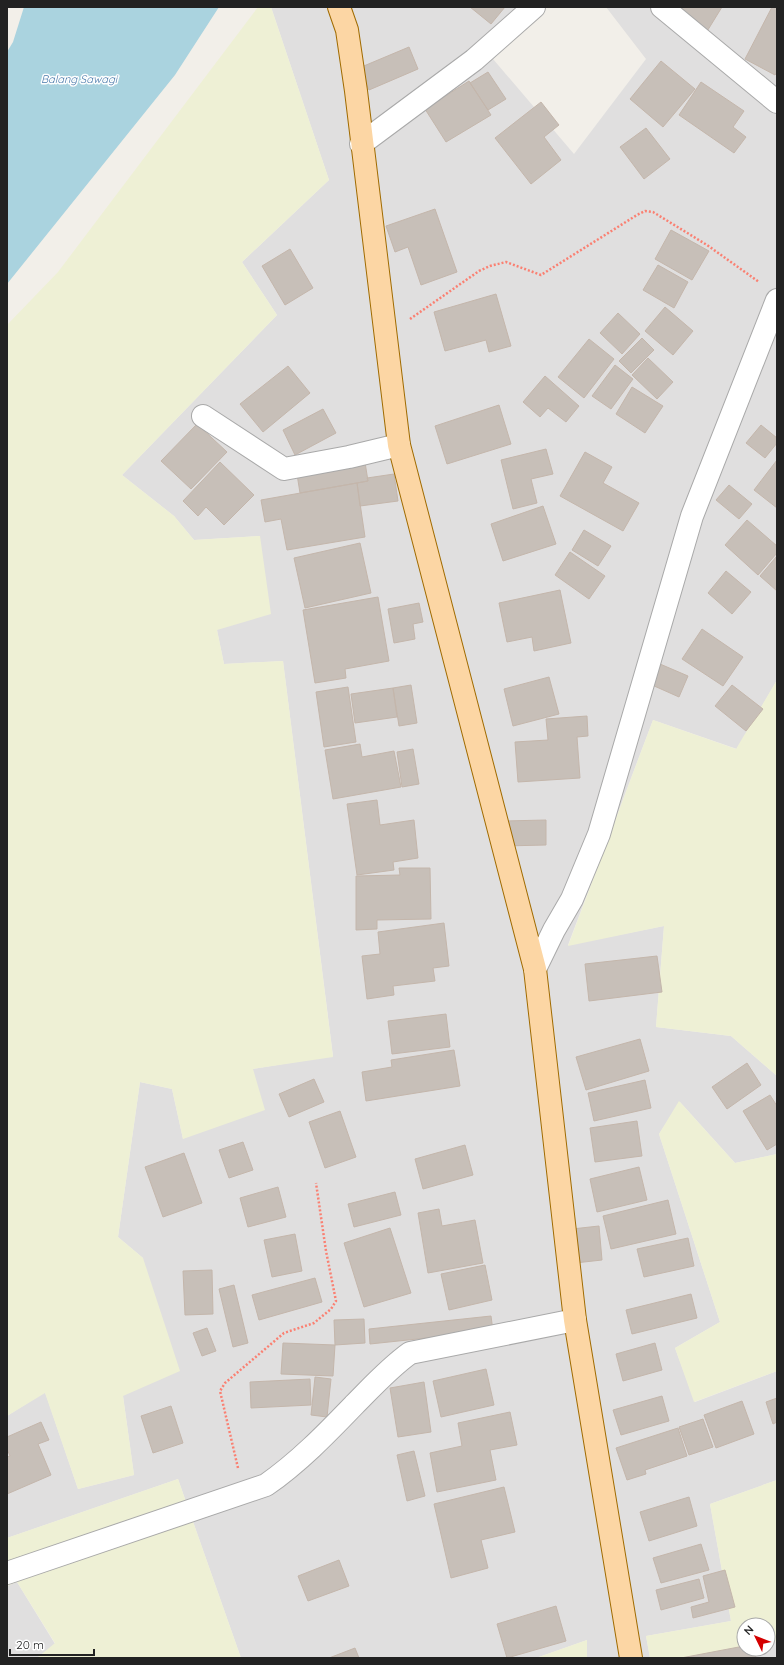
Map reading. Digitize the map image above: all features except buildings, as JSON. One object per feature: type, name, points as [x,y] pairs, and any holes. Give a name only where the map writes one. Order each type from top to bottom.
[{"type":"main road","points":[[339,7],[346,30],[356,90],[361,144],[399,445],[535,969],[576,1320],[631,1658]]},
{"type":"street","points":[[361,144],[474,60],[534,7]]},
{"type":"street","points":[[662,7],[777,102]]},
{"type":"street","points":[[535,969],[554,930],[572,900],[598,834],[692,516],[771,293]]},
{"type":"street","points":[[203,416],[284,468],[349,457],[399,445]]},
{"type":"street","points":[[7,1573],[266,1485],[288,1470],[321,1439],[393,1365],[410,1353],[576,1320]]},
{"type":"path","points":[[385,336],[479,271],[490,266],[506,262],[541,275],[644,211],[653,212],[707,245],[771,293]]},
{"type":"path","points":[[244,1493],[220,1391],[225,1383],[284,1333],[314,1323],[335,1306],[336,1301],[326,1251],[316,1183]]},
{"type":"shaded area","points":[[271,7],[527,7],[493,59],[574,154],[646,59],[606,7],[777,7],[777,680],[737,749],[653,720],[568,945],[664,926],[656,1027],[731,1036],[777,1076],[777,1154],[735,1163],[680,1102],[659,1134],[720,1322],[675,1348],[695,1402],[777,1371],[777,1480],[710,1504],[731,1621],[646,1636],[650,1658],[587,1658],[587,1640],[536,1658],[241,1658],[178,1479],[7,1538],[7,1416],[45,1392],[78,1489],[134,1475],[123,1396],[143,1258],[118,1237],[140,1082],[172,1089],[183,1139],[253,1069],[333,1056],[283,661],[224,664],[217,630],[260,536],[194,540],[174,516],[122,475],[277,315],[242,262],[329,180]]},
{"type":"shaded area","points":[[17,1582],[55,1644],[37,1658],[7,1658],[7,1586]]},
{"type":"shaded area","points":[[776,1641],[777,1658],[710,1658],[736,1651],[736,1657],[776,1657]]},
{"type":"green space","points":[[258,7],[271,7],[329,180],[242,262],[277,315],[122,475],[174,516],[194,540],[260,536],[271,614],[217,630],[224,664],[283,661],[333,1057],[253,1069],[265,1110],[183,1139],[172,1089],[140,1082],[118,1237],[143,1258],[180,1371],[123,1396],[134,1475],[78,1489],[45,1393],[7,1416],[7,325],[58,272]]},
{"type":"green space","points":[[777,680],[777,1076],[731,1036],[656,1027],[664,926],[568,946],[653,720],[736,749]]},
{"type":"green space","points":[[679,1101],[735,1163],[777,1154],[777,1371],[694,1402],[675,1348],[720,1322],[659,1134]]},
{"type":"green space","points":[[178,1479],[241,1658],[37,1658],[55,1643],[17,1582],[7,1586],[7,1538]]},
{"type":"green space","points":[[777,1480],[777,1641],[776,1617],[736,1617],[736,1651],[710,1658],[650,1658],[646,1636],[731,1621],[710,1504]]},
{"type":"green space","points":[[587,1640],[587,1658],[536,1658]]},
{"type":"water","name":"Balang Sawagi","points":[[24,7],[219,7],[175,75],[7,284],[7,52],[13,42]]}]
